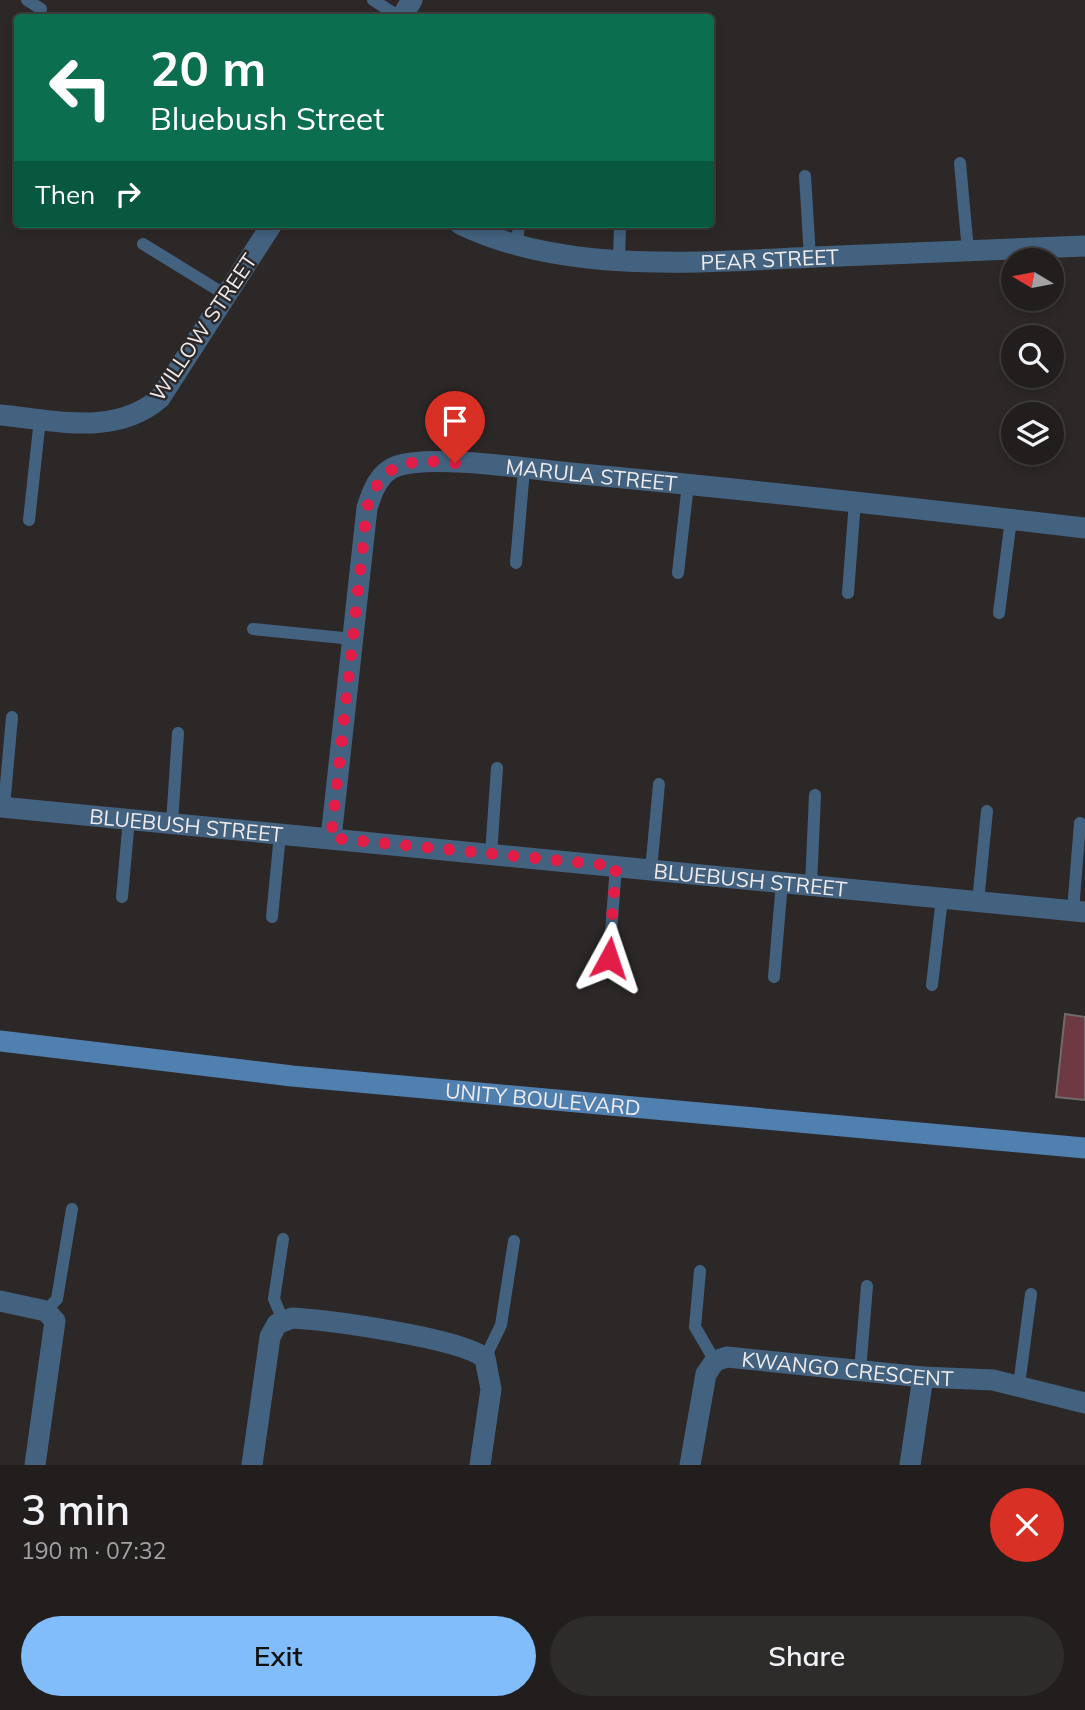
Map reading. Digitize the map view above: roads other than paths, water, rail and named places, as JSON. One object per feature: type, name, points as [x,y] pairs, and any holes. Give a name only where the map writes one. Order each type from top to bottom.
[{"type":"street","name":"WILLOW STREET","points":[[0,415],[76,422],[125,421],[146,410],[160,398],[269,228]]},
{"type":"street","name":"PEAR STREET","points":[[486,228],[518,233],[571,255],[671,263],[1085,246]]},
{"type":"street","name":"MARULA STREET","points":[[331,838],[367,508],[382,477],[394,467],[431,461],[524,469],[855,501],[1085,528]]},
{"type":"street","name":"BLUEBUSH STREET","points":[[2,807],[1079,911]]},
{"type":"street","name":"UNITY BOULEVARD","points":[[0,1041],[292,1076],[1085,1148]]},
{"type":"street","points":[[0,1301],[46,1311],[52,1316],[56,1329],[35,1465]]},
{"type":"street","points":[[252,1465],[270,1337],[277,1324],[284,1320],[300,1318],[445,1342],[478,1352],[485,1358],[491,1389],[480,1465]]},
{"type":"street","name":"KWANGO CRESCENT","points":[[690,1465],[705,1380],[715,1361],[733,1357],[923,1377],[971,1378],[1020,1385],[1085,1403]]},
{"type":"street","points":[[910,1465],[923,1377]]},
{"type":"lane","points":[[27,0],[41,9]]},
{"type":"lane","points":[[373,0],[395,14]]},
{"type":"lane","points":[[960,163],[968,251]]},
{"type":"lane","points":[[805,176],[810,257]]},
{"type":"lane","points":[[619,260],[620,228]]},
{"type":"lane","points":[[143,244],[226,295]]},
{"type":"lane","points":[[29,520],[40,419]]},
{"type":"lane","points":[[516,563],[524,469]]},
{"type":"lane","points":[[678,573],[688,484]]},
{"type":"lane","points":[[848,593],[855,501]]},
{"type":"lane","points":[[999,613],[1011,519]]},
{"type":"lane","points":[[253,629],[353,639]]},
{"type":"lane","points":[[2,807],[12,717]]},
{"type":"lane","points":[[172,823],[178,733]]},
{"type":"lane","points":[[491,854],[496,768]]},
{"type":"lane","points":[[652,870],[659,783]]},
{"type":"lane","points":[[811,885],[815,795]]},
{"type":"lane","points":[[978,902],[987,811]]},
{"type":"lane","points":[[122,897],[129,819]]},
{"type":"lane","points":[[1079,911],[1080,822]]},
{"type":"lane","points":[[272,917],[280,834]]},
{"type":"lane","points":[[609,958],[616,866]]},
{"type":"lane","points":[[774,977],[782,882]]},
{"type":"lane","points":[[932,985],[942,898]]},
{"type":"lane","points":[[46,1311],[57,1299],[72,1209]]},
{"type":"lane","points":[[283,1239],[274,1299],[284,1320]]},
{"type":"lane","points":[[485,1358],[501,1325],[514,1241]]},
{"type":"lane","points":[[700,1271],[695,1327],[715,1361]]},
{"type":"lane","points":[[860,1371],[867,1286]]},
{"type":"lane","points":[[1020,1385],[1031,1294]]}]
